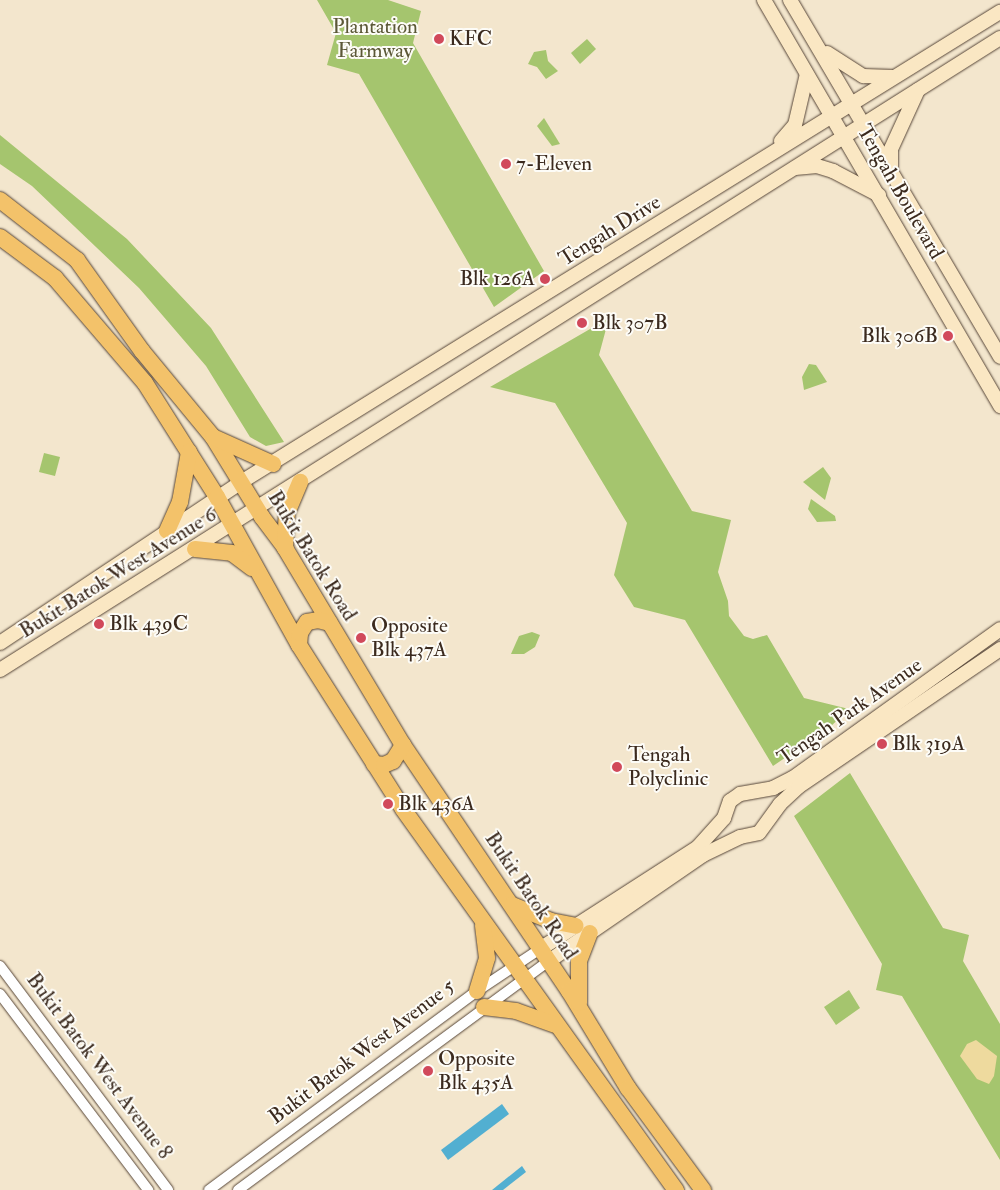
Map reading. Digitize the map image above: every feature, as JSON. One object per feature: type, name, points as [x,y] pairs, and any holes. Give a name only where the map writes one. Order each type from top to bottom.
[{"type":"main road","name":"Bukit Batok Road","points":[[0,200],[77,260],[142,351],[213,437],[257,508],[285,548],[403,745],[545,955],[628,1088],[703,1190]]},
{"type":"main road","points":[[0,237],[55,278],[145,383],[217,498],[299,645],[374,764],[518,973],[676,1190]]},
{"type":"main road","points":[[213,437],[273,464]]},
{"type":"main road","points":[[167,531],[180,502],[189,452]]},
{"type":"main road","points":[[285,548],[287,513],[300,482]]},
{"type":"main road","points":[[195,549],[232,553],[261,577]]},
{"type":"main road","points":[[299,645],[300,634],[307,622],[318,620],[330,623]]},
{"type":"main road","points":[[374,764],[384,765],[393,761],[403,745]]},
{"type":"main road","points":[[510,904],[529,914],[583,930],[579,961],[579,1008]]},
{"type":"main road","points":[[477,991],[487,958],[482,921]]},
{"type":"main road","points":[[484,1007],[516,1011],[555,1025]]},
{"type":"street","name":"Tengah Boulevard","points":[[764,0],[880,196],[1000,406]]},
{"type":"street","name":"Tengah Boulevard","points":[[790,0],[852,102],[1000,357]]},
{"type":"street","name":"Tengah Drive","points":[[241,482],[273,464],[832,114],[1000,12]]},
{"type":"street","points":[[257,508],[1000,38]]},
{"type":"street","points":[[818,46],[845,67],[863,76],[893,77]]},
{"type":"street","points":[[772,153],[795,125],[807,74]]},
{"type":"street","points":[[891,172],[890,149],[918,89]]},
{"type":"street","points":[[793,168],[817,166],[833,171],[880,196]]},
{"type":"street","name":"Bukit Batok West Avenue 6","points":[[0,643],[241,482]]},
{"type":"street","name":"Bukit Batok West Avenue 6","points":[[0,670],[195,549],[257,508]]},
{"type":"street","name":"Tengah Park Avenue","points":[[583,930],[698,847],[724,818],[730,802],[735,798],[773,788],[793,778],[1000,629]]},
{"type":"street","name":"Tengah Park Avenue","points":[[545,955],[703,855],[740,837],[758,833],[780,804],[798,787],[1000,649]]},
{"type":"street","points":[[724,818],[730,829],[740,837]]},
{"type":"street","name":"Bukit Batok West Avenue 5","points":[[209,1190],[477,991],[518,973],[545,955]]},
{"type":"street","name":"Bukit Batok West Avenue 5","points":[[238,1190],[484,1007],[518,973],[545,955]]},
{"type":"street","name":"Bukit Batok West Avenue 8","points":[[0,966],[168,1190]]},
{"type":"street","name":"Bukit Batok West Avenue 8","points":[[0,994],[148,1190]]},
{"type":"green space","name":"Plantation Farmway","points":[[317,0],[388,0],[421,11],[413,43],[544,271],[494,307],[359,74],[327,65],[336,33]]},
{"type":"green space","points":[[587,39],[596,49],[580,64],[571,53]]},
{"type":"green space","points":[[546,50],[548,61],[558,71],[546,79],[537,67],[528,64],[534,52]]},
{"type":"green space","points":[[544,118],[560,144],[552,146],[537,126]]},
{"type":"green space","points":[[0,135],[127,239],[211,328],[284,442],[266,446],[250,437],[206,366],[139,288],[32,186],[0,164]]},
{"type":"green space","points":[[609,318],[599,355],[692,511],[731,520],[718,572],[728,601],[729,616],[744,636],[753,639],[767,635],[804,698],[849,709],[829,728],[773,766],[685,620],[634,607],[614,575],[627,523],[555,403],[490,387]]},
{"type":"green space","points":[[809,364],[816,365],[827,382],[804,390],[802,377]]},
{"type":"green space","points":[[44,453],[60,457],[55,476],[39,472]]},
{"type":"green space","points":[[823,467],[831,478],[825,500],[803,482]]},
{"type":"green space","points":[[811,499],[835,516],[836,521],[817,522],[808,509]]},
{"type":"green space","points":[[532,632],[540,635],[535,647],[524,654],[511,654],[519,636]]},
{"type":"green space","points":[[850,773],[943,928],[969,935],[963,961],[1000,1024],[1000,1160],[902,996],[876,990],[882,964],[794,816]]},
{"type":"green space","points":[[849,990],[860,1008],[836,1025],[824,1007]]},
{"type":"sand","points":[[976,1040],[997,1056],[994,1076],[989,1084],[977,1079],[960,1056],[967,1044]]},
{"type":"water","points":[[502,1104],[509,1114],[448,1160],[441,1150]]},
{"type":"water","points":[[522,1166],[526,1172],[503,1190],[492,1190]]},
{"type":"place","name":"KFC","points":[[439,39]]},
{"type":"place","name":"7-Eleven","points":[[506,164]]},
{"type":"place","name":"Blk 126A","points":[[545,279]]},
{"type":"place","name":"Blk 307B","points":[[582,323]]},
{"type":"place","name":"Blk 306B","points":[[948,336]]},
{"type":"place","name":"Blk 439C","points":[[99,624]]},
{"type":"place","name":"Opposite Blk 437A","points":[[361,638]]},
{"type":"place","name":"Blk 319A","points":[[882,744]]},
{"type":"place","name":"Tengah Polyclinic","points":[[617,767]]},
{"type":"place","name":"Blk 436A","points":[[388,804]]},
{"type":"place","name":"Opposite Blk 435A","points":[[428,1071]]}]
